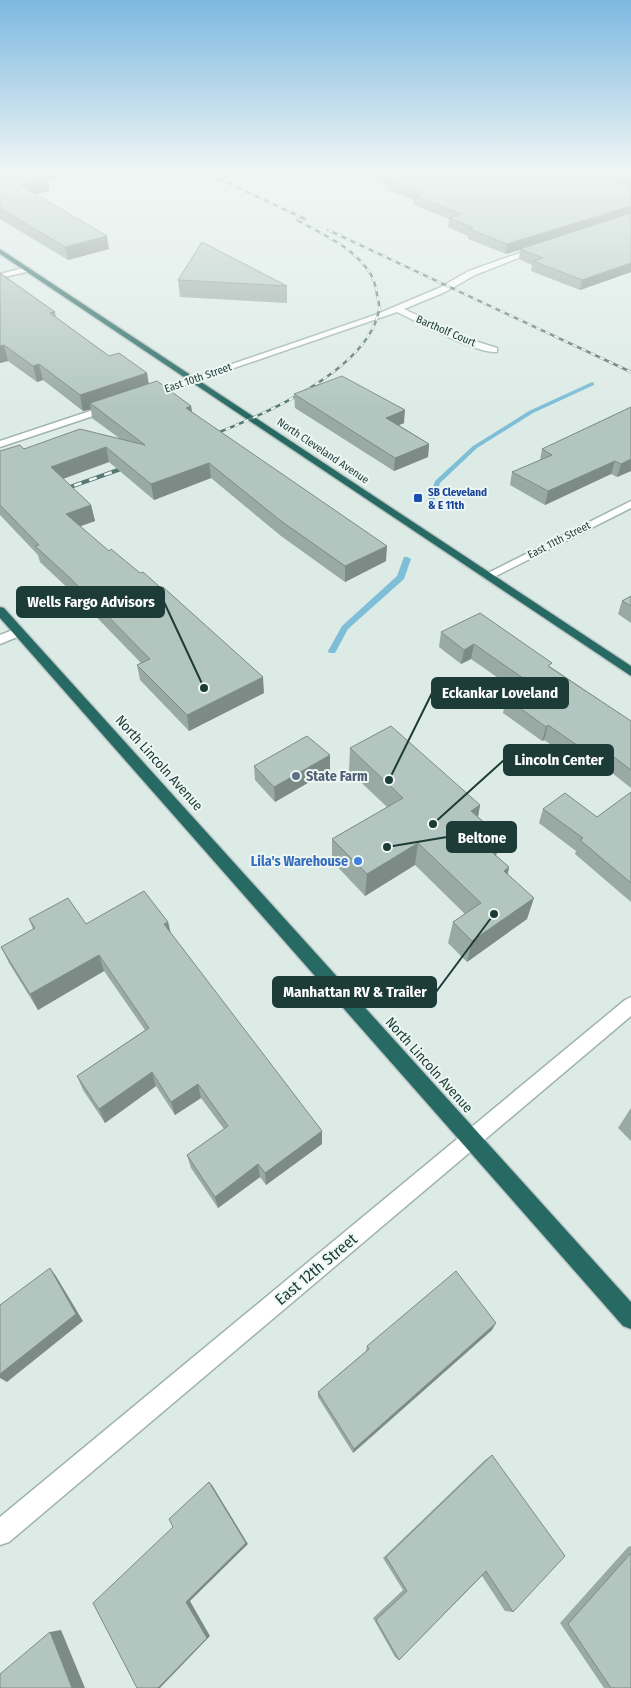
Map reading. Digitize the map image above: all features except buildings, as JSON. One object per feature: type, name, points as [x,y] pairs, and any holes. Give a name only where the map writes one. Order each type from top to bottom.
[{"type":"highway","name":"North Cleveland Avenue","points":[[0,251],[631,672]]},
{"type":"highway","name":"North Lincoln Avenue","points":[[0,611],[631,1318]]},
{"type":"street","name":"East 10th Street","points":[[139,398],[367,321],[442,290],[472,273],[530,251]]},
{"type":"street","points":[[0,276],[27,269]]},
{"type":"street","name":"Bartholf Court","points":[[398,309],[462,340],[494,350]]},
{"type":"street","points":[[0,444],[122,404]]},
{"type":"street","name":"East 11th Street","points":[[488,576],[631,504]]},
{"type":"street","points":[[0,640],[18,632]]},
{"type":"street","name":"East 12th Street","points":[[0,1532],[631,1005]]},
{"type":"waterway","points":[[431,501],[437,482],[475,447],[531,412],[592,384]]},
{"type":"waterway","points":[[332,651],[345,628],[401,577],[407,559]]},
{"type":"railway","points":[[207,437],[254,417],[308,389],[333,372],[355,353],[371,332],[379,306],[375,285],[370,273],[349,251]]},
{"type":"railway","points":[[372,251],[631,372]]},
{"type":"railway","points":[[59,491],[132,465]]},
{"type":"place","name":"SB Cleveland & E 11th","points":[[418,498]]},
{"type":"place","name":"Wells Fargo Advisors","points":[[204,688]]},
{"type":"place","name":"State Farm","points":[[296,776]]},
{"type":"place","name":"Eckankar Loveland","points":[[389,780]]},
{"type":"place","name":"Lincoln Center","points":[[433,824]]},
{"type":"place","name":"Beltone","points":[[387,847]]},
{"type":"place","name":"Lila's Warehouse","points":[[358,861]]},
{"type":"place","name":"Manhattan RV & Trailer","points":[[494,914]]}]
